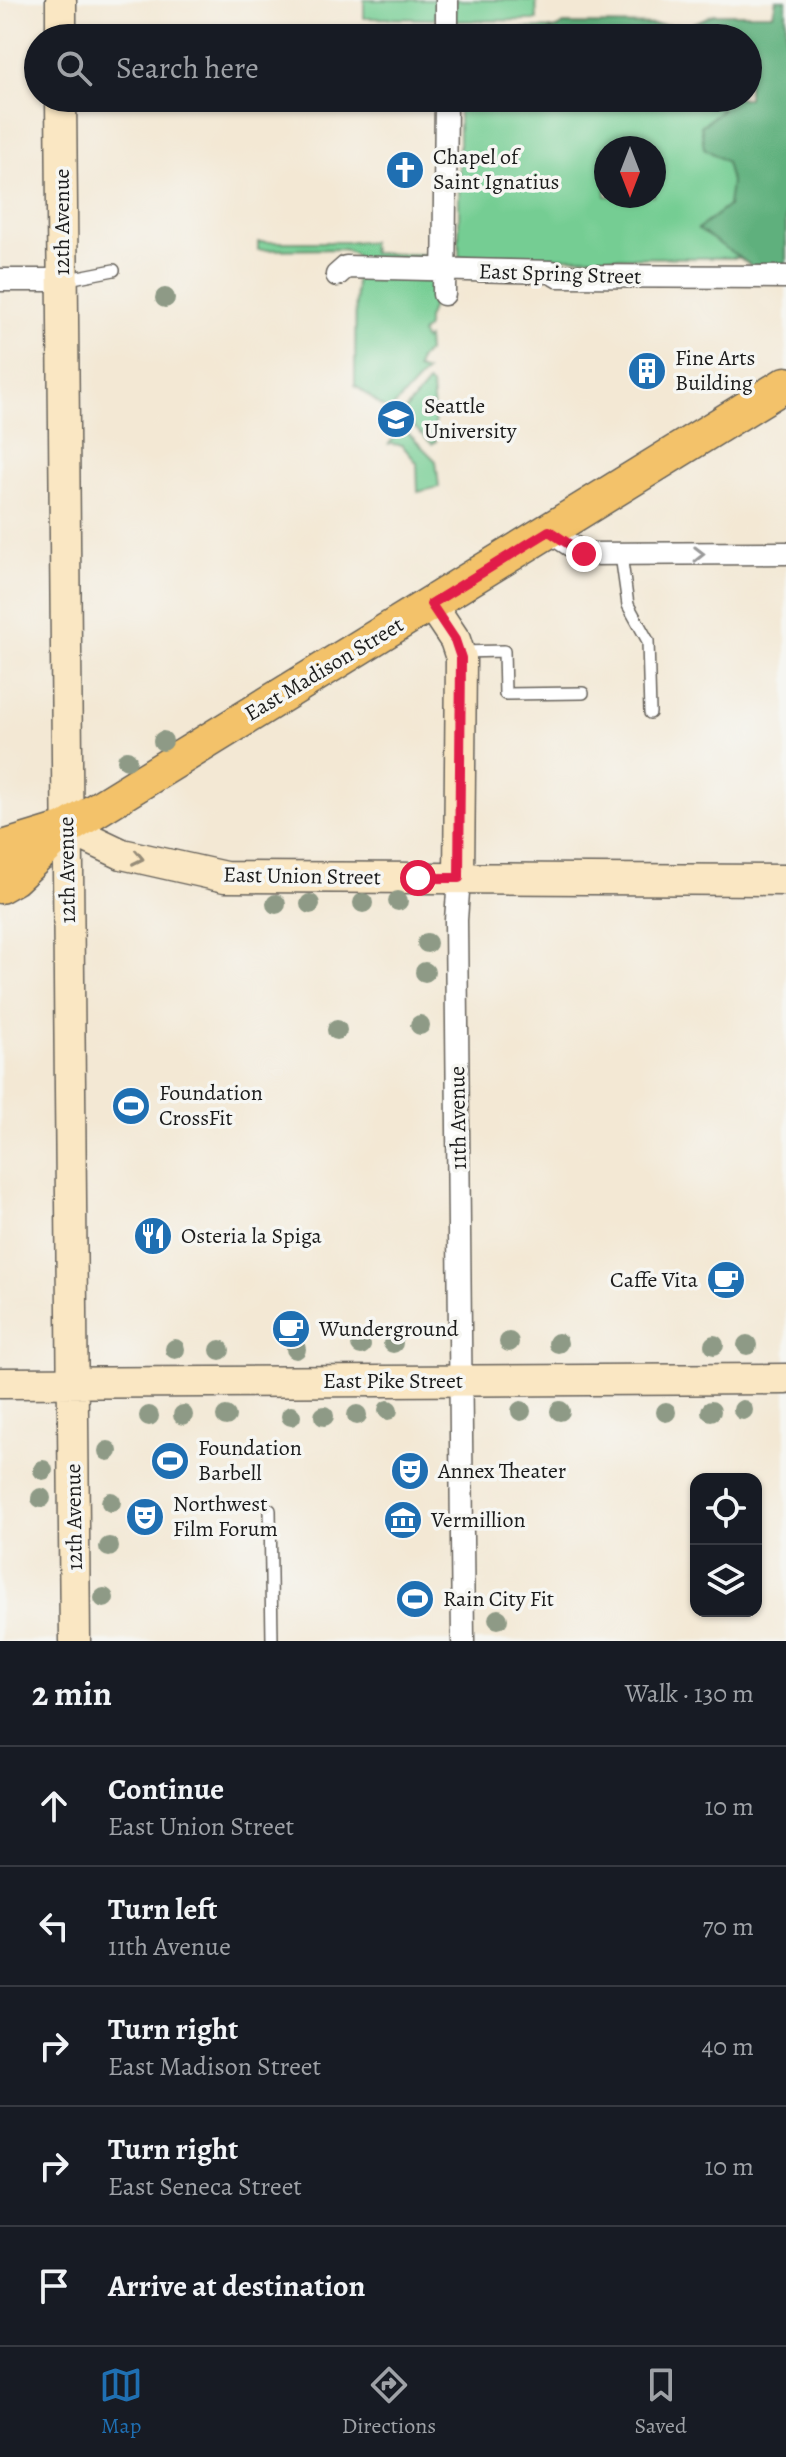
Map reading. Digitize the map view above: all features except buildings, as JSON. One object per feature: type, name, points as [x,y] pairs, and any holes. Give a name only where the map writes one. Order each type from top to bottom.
[{"type":"main road","name":"East Madison Street","points":[[0,886],[14,878],[67,828],[786,384]]},
{"type":"main road","name":"East Madison Street","points":[[0,849],[67,828]]},
{"type":"street","points":[[61,0],[61,24]]},
{"type":"street","points":[[447,0],[447,24]]},
{"type":"street","name":"12th Avenue","points":[[61,112],[75,1641]]},
{"type":"street","points":[[444,294],[446,112]]},
{"type":"street","name":"East Spring Street","points":[[337,275],[346,267],[552,272],[557,276],[786,277]]},
{"type":"street","points":[[0,280],[62,280]]},
{"type":"street","points":[[549,531],[584,554],[786,553]]},
{"type":"street","points":[[431,604],[460,652]]},
{"type":"street","name":"11th Avenue","points":[[460,652],[456,920],[463,1641]]},
{"type":"street","name":"East Union Street","points":[[67,828],[122,854],[225,877],[786,880]]},
{"type":"street","name":"East Pike Street","points":[[0,1383],[786,1379]]},
{"type":"lane","points":[[62,280],[114,270]]},
{"type":"lane","points":[[621,555],[628,605],[648,641],[650,713]]},
{"type":"lane","points":[[460,652],[504,651],[505,694],[583,693]]},
{"type":"lane","points":[[270,1510],[272,1641]]},
{"type":"green space","points":[[364,0],[435,0],[435,19],[364,18]]},
{"type":"green space","points":[[455,0],[536,0],[537,20],[455,21]]},
{"type":"green space","points":[[776,0],[786,0],[786,263],[753,267],[698,229],[728,206],[731,182],[726,162],[704,148],[701,126],[719,112],[762,112],[762,24],[692,24],[714,14],[773,14]]},
{"type":"green space","points":[[459,112],[750,112],[749,258],[459,257]]},
{"type":"green space","points":[[258,242],[371,242],[372,253],[437,255],[435,299],[427,327],[421,334],[424,340],[427,338],[428,352],[419,359],[417,369],[426,372],[389,412],[355,385],[356,255],[343,249],[258,250]]},
{"type":"green space","points":[[428,383],[432,386],[436,441],[432,444],[401,415]]},
{"type":"green space","points":[[402,427],[436,461],[439,487],[418,492],[417,463],[402,445],[389,444]]},
{"type":"place","name":"Chapel of Saint Ignatius","points":[[405,170]]},
{"type":"place","name":"Fine Arts Building","points":[[647,371]]},
{"type":"place","name":"Seattle University","points":[[396,419]]},
{"type":"place","name":"Foundation CrossFit","points":[[131,1106]]},
{"type":"place","name":"Osteria la Spiga","points":[[153,1236]]},
{"type":"place","name":"Caffe Vita","points":[[726,1280]]},
{"type":"place","name":"Wunderground","points":[[291,1329]]},
{"type":"place","name":"Foundation Barbell","points":[[170,1461]]},
{"type":"place","name":"Annex Theater","points":[[410,1471]]},
{"type":"place","name":"Northwest Film Forum","points":[[145,1517]]},
{"type":"place","name":"Vermillion","points":[[403,1520]]},
{"type":"place","name":"Rain City Fit","points":[[415,1599]]},
{"type":"route","points":[[418,878],[459,878],[461,658],[455,640],[431,604],[549,531],[584,554]]}]
